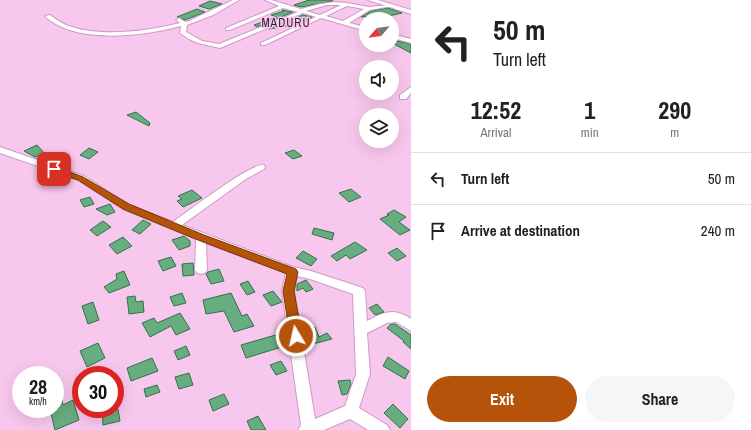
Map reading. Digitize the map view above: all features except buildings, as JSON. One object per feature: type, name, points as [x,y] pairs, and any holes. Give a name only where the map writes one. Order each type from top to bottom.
[{"type":"main road","points":[[371,0],[411,12]]},
{"type":"street","points":[[48,16],[72,29],[100,33],[139,32],[184,24],[214,12],[237,0]]},
{"type":"street","points":[[266,0],[301,12],[359,27]]},
{"type":"street","points":[[184,24],[183,33],[186,36],[208,44],[220,46],[301,12],[314,5],[329,1],[368,9],[390,6]]},
{"type":"street","points":[[264,44],[347,4]]},
{"type":"street","points":[[228,29],[283,6]]},
{"type":"street","points":[[344,23],[368,9]]},
{"type":"street","points":[[177,20],[184,24]]},
{"type":"street","points":[[399,38],[411,41]]},
{"type":"street","points":[[403,97],[411,89]]},
{"type":"street","points":[[0,150],[80,178],[126,207],[201,237],[292,272],[310,275],[359,291],[364,374],[351,411],[307,429],[288,291],[292,272]]},
{"type":"street","points":[[174,226],[243,177],[261,167]]},
{"type":"street","points":[[201,237],[201,270]]},
{"type":"street","points":[[361,330],[385,318],[398,317],[411,326]]},
{"type":"street","points":[[351,411],[382,430]]},
{"type":"district","name":"MADURU","points":[[286,23]]},
{"type":"route","points":[[54,169],[80,178],[126,207],[292,272],[288,291],[296,336]]}]
